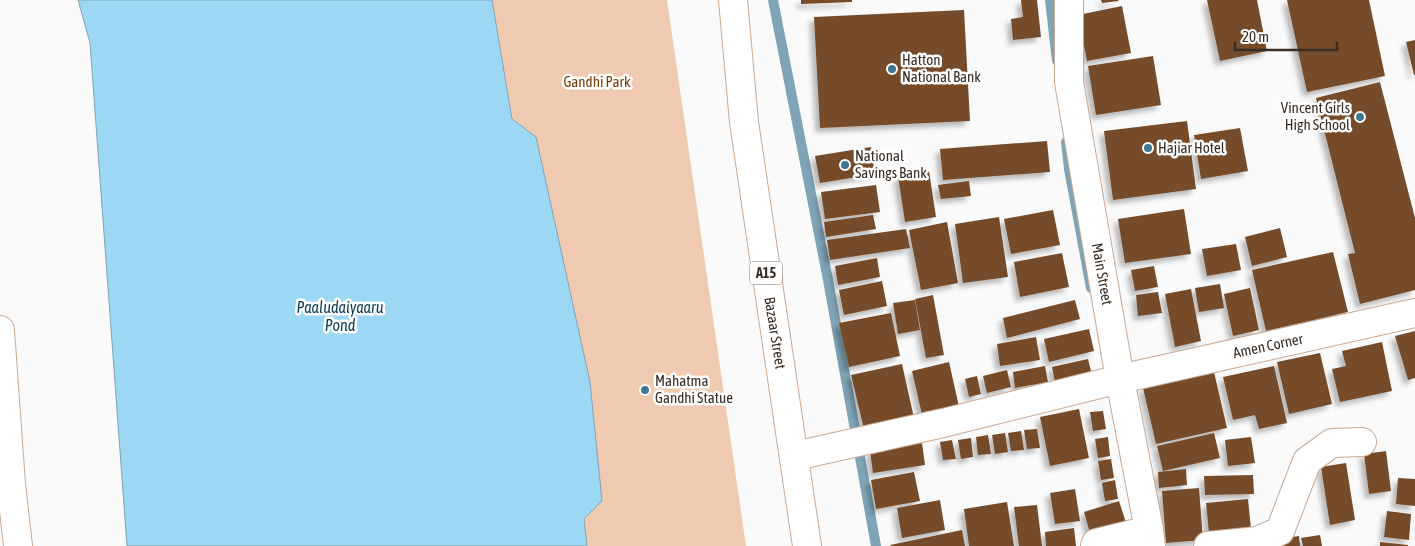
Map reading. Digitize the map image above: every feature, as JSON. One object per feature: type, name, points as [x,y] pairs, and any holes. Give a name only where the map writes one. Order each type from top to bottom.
[{"type":"main road","name":"Bazaar Street","points":[[733,0],[744,122],[807,546]]},
{"type":"main road","name":"Main Street","points":[[1069,0],[1069,82],[1120,379],[1150,538]]},
{"type":"main road","name":"Amen Corner","points":[[795,456],[943,423],[1120,379],[1415,313]]},
{"type":"main road","points":[[0,330],[6,484],[18,546]]},
{"type":"main road","points":[[1208,546],[1257,540],[1280,531],[1308,461],[1332,443],[1362,442]]},
{"type":"main road","points":[[1095,546],[1096,543],[1150,538]]},
{"type":"green space","name":"Gandhi Park","points":[[492,0],[667,0],[746,546],[587,546],[536,137],[512,119]]},
{"type":"water","name":"Paaludaiyaaru Pond","points":[[78,0],[492,0],[512,119],[536,137],[590,382],[602,501],[584,519],[587,546],[127,546],[90,43]]},
{"type":"building","points":[[801,0],[852,0],[852,2],[801,4]]},
{"type":"building","points":[[1021,0],[1037,0],[1041,37],[1013,40],[1011,19],[1023,17]]},
{"type":"building","points":[[1101,0],[1118,0],[1119,1],[1102,3]]},
{"type":"building","points":[[1207,0],[1257,0],[1267,51],[1220,61]]},
{"type":"building","points":[[1287,0],[1369,0],[1385,76],[1307,92]]},
{"type":"building","points":[[1122,6],[1131,53],[1087,61],[1078,15]]},
{"type":"building","name":"Hatton National Bank","points":[[964,10],[970,121],[820,128],[814,17]]},
{"type":"building","points":[[1415,40],[1415,75],[1414,75],[1406,42]]},
{"type":"building","points":[[1153,56],[1161,105],[1096,115],[1088,66]]},
{"type":"building","points":[[1380,82],[1415,218],[1415,290],[1360,304],[1348,254],[1355,253],[1316,98]]},
{"type":"building","name":"Hajiar Hotel","points":[[1187,121],[1196,189],[1113,200],[1104,131]]},
{"type":"building","points":[[1240,128],[1248,171],[1201,179],[1194,135]]},
{"type":"building","points":[[1047,141],[1050,172],[943,180],[940,149]]},
{"type":"building","name":"National Savings Bank","points":[[871,147],[875,174],[820,183],[815,156]]},
{"type":"building","points":[[929,171],[936,217],[905,222],[898,176]]},
{"type":"building","points":[[969,181],[971,196],[941,199],[938,185]]},
{"type":"building","points":[[876,185],[880,212],[825,219],[821,192]]},
{"type":"building","points":[[1184,209],[1191,254],[1125,263],[1118,219]]},
{"type":"building","points":[[1053,210],[1060,245],[1011,254],[1004,219]]},
{"type":"building","points":[[873,215],[876,229],[826,237],[824,222]]},
{"type":"building","points":[[999,217],[1008,277],[963,283],[955,224]]},
{"type":"building","points":[[947,222],[958,283],[921,290],[909,230]]},
{"type":"building","points":[[1280,228],[1287,257],[1252,266],[1245,237]]},
{"type":"building","points":[[906,229],[910,248],[830,260],[827,240]]},
{"type":"building","points":[[1236,244],[1241,270],[1207,276],[1202,249]]},
{"type":"building","points":[[1333,252],[1348,312],[1266,331],[1252,270]]},
{"type":"building","points":[[1062,253],[1069,287],[1020,297],[1014,262]]},
{"type":"building","points":[[877,258],[880,277],[838,285],[835,266]]},
{"type":"building","points":[[1154,266],[1158,287],[1135,291],[1131,270]]},
{"type":"building","points":[[882,281],[887,306],[844,315],[839,290]]},
{"type":"building","points":[[1220,284],[1224,308],[1199,312],[1195,288]]},
{"type":"building","points":[[1250,288],[1259,330],[1233,336],[1224,294]]},
{"type":"building","points":[[1191,289],[1201,341],[1175,347],[1165,294]]},
{"type":"building","points":[[1158,292],[1162,313],[1138,316],[1136,295]]},
{"type":"building","points":[[933,295],[944,355],[926,358],[915,299]]},
{"type":"building","points":[[915,300],[920,330],[898,334],[893,303]]},
{"type":"building","points":[[1075,300],[1080,319],[1007,338],[1003,318]]},
{"type":"building","points":[[891,313],[900,356],[849,367],[839,323]]},
{"type":"building","points":[[1089,329],[1094,351],[1049,362],[1044,339]]},
{"type":"building","points":[[1415,331],[1415,378],[1408,380],[1395,336]]},
{"type":"building","points":[[1036,337],[1040,360],[1000,366],[997,344]]},
{"type":"building","points":[[1382,342],[1392,391],[1340,402],[1332,369],[1346,366],[1342,351]]},
{"type":"building","points":[[1320,353],[1332,404],[1289,414],[1277,362]]},
{"type":"building","points":[[1088,359],[1092,375],[1055,382],[1052,367]]},
{"type":"building","points":[[949,362],[960,411],[923,419],[912,371]]},
{"type":"building","points":[[902,364],[914,418],[864,429],[851,375]]},
{"type":"building","points":[[1045,366],[1048,382],[1015,388],[1013,372]]},
{"type":"building","points":[[1274,366],[1287,423],[1259,429],[1255,415],[1233,420],[1223,377]]},
{"type":"building","points":[[1007,370],[1011,387],[987,393],[983,376]]},
{"type":"building","points":[[1214,372],[1227,428],[1156,444],[1143,388]]},
{"type":"building","points":[[977,376],[981,394],[969,397],[965,379]]},
{"type":"building","points":[[1079,409],[1089,458],[1050,466],[1040,417]]},
{"type":"building","points":[[1103,411],[1106,429],[1093,431],[1090,412]]},
{"type":"building","points":[[1037,429],[1040,448],[1027,449],[1024,430]]},
{"type":"building","points":[[1021,431],[1024,450],[1011,451],[1008,433]]},
{"type":"building","points":[[1005,433],[1008,452],[995,454],[992,435]]},
{"type":"building","points":[[1214,433],[1220,458],[1163,471],[1157,446]]},
{"type":"building","points":[[988,435],[991,454],[978,455],[976,437]]},
{"type":"building","points":[[1108,437],[1110,456],[1098,458],[1095,439]]},
{"type":"building","points":[[1251,437],[1255,463],[1228,466],[1225,440]]},
{"type":"building","points":[[971,438],[973,457],[961,459],[958,440]]},
{"type":"building","points":[[952,440],[956,459],[943,460],[940,442]]},
{"type":"building","points":[[922,443],[925,465],[873,473],[870,451]]},
{"type":"building","points":[[1386,451],[1391,491],[1369,494],[1364,454]]},
{"type":"building","points":[[1111,459],[1114,478],[1101,480],[1098,461]]},
{"type":"building","points":[[1346,463],[1355,520],[1330,525],[1321,467]]},
{"type":"building","points":[[1186,469],[1187,485],[1159,488],[1158,472]]},
{"type":"building","points":[[914,472],[920,501],[876,509],[871,480]]},
{"type":"building","points":[[1253,475],[1254,494],[1205,495],[1204,476]]},
{"type":"building","points":[[1398,478],[1415,479],[1415,506],[1396,504]]},
{"type":"building","points":[[1115,480],[1118,499],[1105,501],[1102,483]]},
{"type":"building","points":[[1199,488],[1203,540],[1166,543],[1162,491]]},
{"type":"building","points":[[1075,489],[1080,521],[1055,524],[1050,493]]},
{"type":"building","points":[[1248,499],[1251,529],[1209,533],[1206,503]]},
{"type":"building","points":[[940,500],[945,530],[902,538],[897,508]]},
{"type":"building","points":[[1119,501],[1128,529],[1092,540],[1084,512]]},
{"type":"building","points":[[1007,502],[1014,546],[969,546],[964,509]]},
{"type":"building","points":[[1037,505],[1042,546],[1019,546],[1014,507]]},
{"type":"building","points":[[1387,511],[1411,514],[1409,540],[1384,537]]},
{"type":"building","points":[[1074,528],[1076,546],[1046,546],[1045,532]]},
{"type":"building","points":[[962,530],[965,546],[890,545]]},
{"type":"building","points":[[1320,535],[1322,546],[1303,546],[1301,538]]},
{"type":"building","points":[[1299,536],[1300,546],[1273,546],[1272,540]]},
{"type":"building","points":[[1380,542],[1408,545],[1408,546],[1380,546]]},
{"type":"waterway","points":[[773,0],[828,280],[876,546]]},
{"type":"waterway","points":[[1050,0],[1057,61]]},
{"type":"waterway","points":[[1066,142],[1069,169],[1091,288]]},
{"type":"place","name":"Hatton National Bank","points":[[892,69]]},
{"type":"place","name":"Vincent Girls High School","points":[[1360,117]]},
{"type":"place","name":"Hajiar Hotel","points":[[1148,148]]},
{"type":"place","name":"National Savings Bank","points":[[845,165]]},
{"type":"place","name":"Mahatma Gandhi Statue","points":[[645,390]]}]
